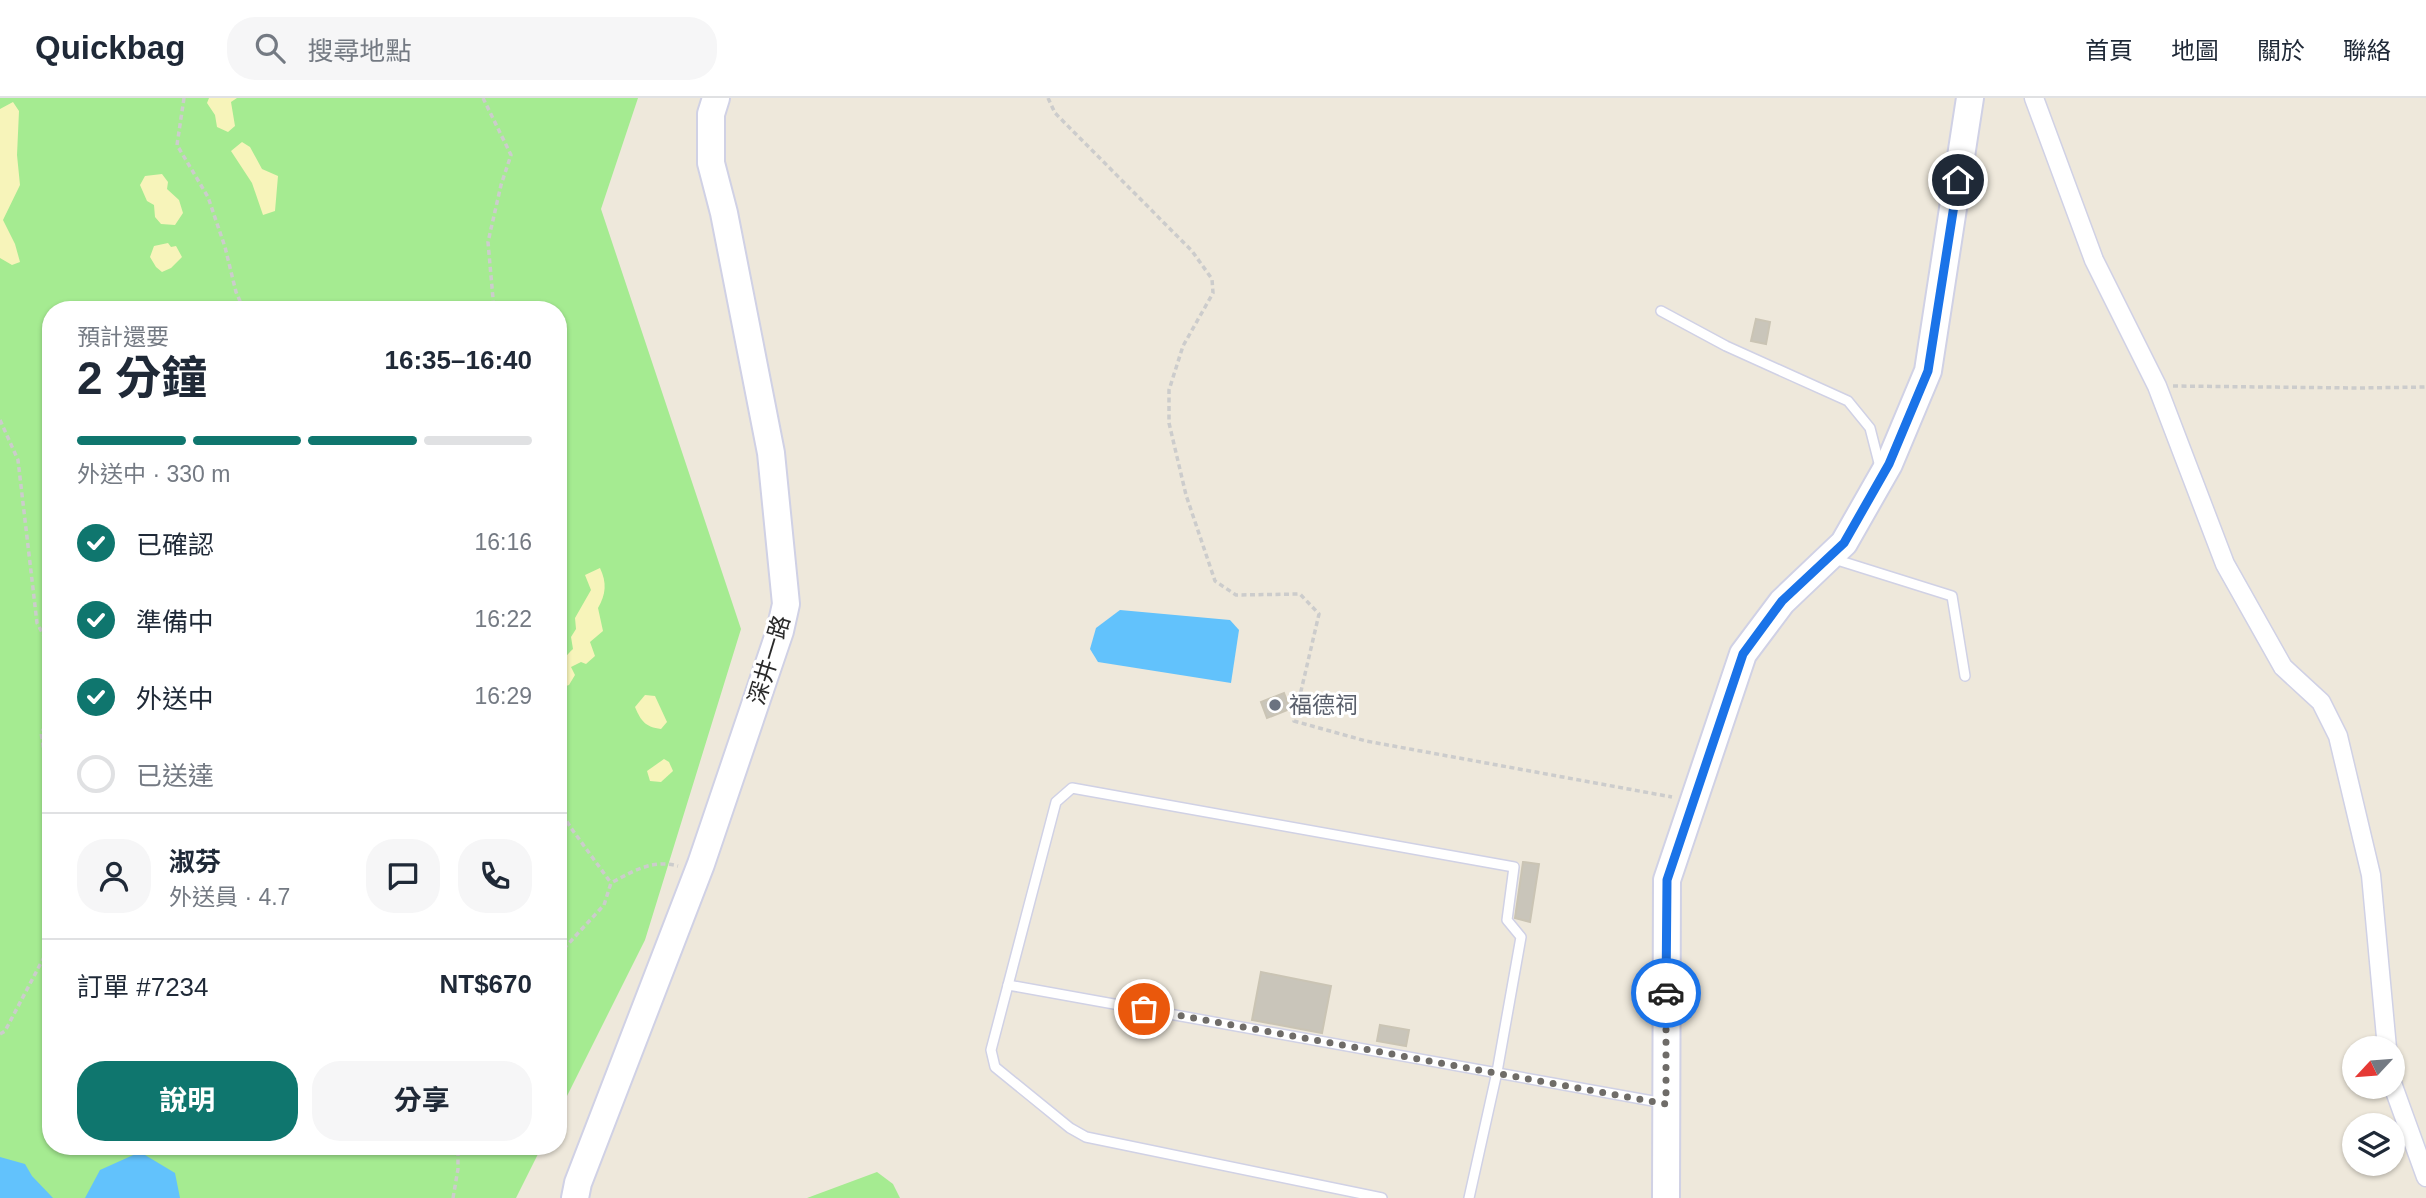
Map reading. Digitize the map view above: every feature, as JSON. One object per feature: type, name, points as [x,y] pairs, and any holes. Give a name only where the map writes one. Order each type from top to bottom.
[{"type":"street","name":"深井一路","points":[[575,1198],[578,1184],[698,871],[780,631],[786,604],[771,453],[724,213],[711,163],[711,114],[716,98]]},
{"type":"street","points":[[1666,1198],[1667,880],[1743,654],[1782,601],[1844,543],[1882,476],[1928,371],[1970,98]]},
{"type":"street","points":[[2034,98],[2094,260],[2157,386],[2225,565],[2283,667],[2321,702],[2337,736],[2371,875],[2386,1036]]},
{"type":"street","points":[[2398,1099],[2426,1177]]},
{"type":"lane","points":[[1661,311],[1726,346],[1848,401],[1870,428],[1882,476]]},
{"type":"lane","points":[[1829,557],[1952,596],[1965,676]]},
{"type":"lane","points":[[1382,1198],[1086,1137],[995,1067],[991,1050],[1056,802],[1072,788],[1514,867],[1507,920],[1521,937],[1497,1072],[1469,1198]]},
{"type":"lane","points":[[1008,985],[1666,1104]]},
{"type":"path","points":[[184,98],[177,145],[208,197],[240,301]]},
{"type":"path","points":[[483,98],[511,155],[488,242],[493,301]]},
{"type":"path","points":[[1048,98],[1055,113],[1192,251],[1212,279],[1213,293],[1183,345],[1169,390],[1169,423],[1186,495],[1215,581],[1236,595],[1300,594],[1319,614],[1294,722],[1366,741],[1695,802]]},
{"type":"path","points":[[2157,386],[2426,387]]},
{"type":"path","points":[[0,420],[18,460],[37,623],[42,632]]},
{"type":"path","points":[[567,822],[611,883]]},
{"type":"path","points":[[567,945],[604,905],[611,883],[639,868],[664,862],[698,871]]},
{"type":"path","points":[[0,1034],[5,1031],[42,961]]},
{"type":"path","points":[[453,1198],[458,1155]]},
{"type":"green space","points":[[0,98],[638,98],[601,209],[741,629],[645,940],[567,1096],[567,301],[42,301],[42,1155],[538,1155],[516,1198],[0,1198]]},
{"type":"green space","points":[[877,1172],[893,1184],[900,1198],[807,1198]]},
{"type":"sand","points":[[209,98],[237,98],[231,102],[235,126],[228,132],[217,127],[215,115],[207,103]]},
{"type":"sand","points":[[13,102],[19,111],[17,155],[20,185],[3,220],[15,244],[20,262],[12,265],[0,258],[0,109]]},
{"type":"sand","points":[[242,142],[250,147],[262,169],[278,176],[275,211],[263,215],[252,183],[231,151]]},
{"type":"sand","points":[[162,174],[168,182],[167,189],[179,200],[183,213],[175,225],[161,224],[155,217],[154,205],[147,201],[140,185],[145,176]]},
{"type":"sand","points":[[168,243],[171,247],[176,246],[182,257],[171,268],[162,272],[150,257],[154,246]]},
{"type":"sand","points":[[600,568],[604,579],[603,598],[598,608],[603,631],[590,642],[595,656],[586,664],[581,662],[571,667],[575,675],[567,686],[567,655],[573,649],[571,637],[576,629],[575,618],[591,590],[585,575]]},
{"type":"sand","points":[[645,695],[655,696],[667,722],[661,729],[647,725],[637,712],[635,707]]},
{"type":"sand","points":[[664,759],[669,762],[673,771],[661,782],[650,781],[647,771]]},
{"type":"water","points":[[1120,610],[1230,620],[1239,630],[1231,683],[1098,662],[1090,649],[1096,628]]},
{"type":"water","points":[[133,1155],[145,1155],[175,1173],[180,1198],[85,1198],[100,1170]]},
{"type":"water","points":[[0,1157],[25,1164],[32,1176],[53,1198],[0,1198]]},
{"type":"building","points":[[1756,319],[1770,322],[1766,344],[1751,341]]},
{"type":"building","name":"福德祠","points":[[1284,693],[1290,709],[1267,718],[1261,702]]},
{"type":"building","points":[[1523,862],[1539,864],[1530,922],[1515,918]]},
{"type":"building","points":[[1261,972],[1331,986],[1322,1033],[1252,1020]]},
{"type":"building","points":[[1380,1025],[1409,1030],[1406,1046],[1377,1041]]},
{"type":"way so far","points":[[1144,1009],[1666,1104],[1666,993]]},
{"type":"place","name":"福德祠","points":[[1275,705]]},
{"type":"route","points":[[1666,993],[1667,880],[1743,654],[1782,601],[1844,543],[1889,464],[1928,371],[1958,180]]}]
